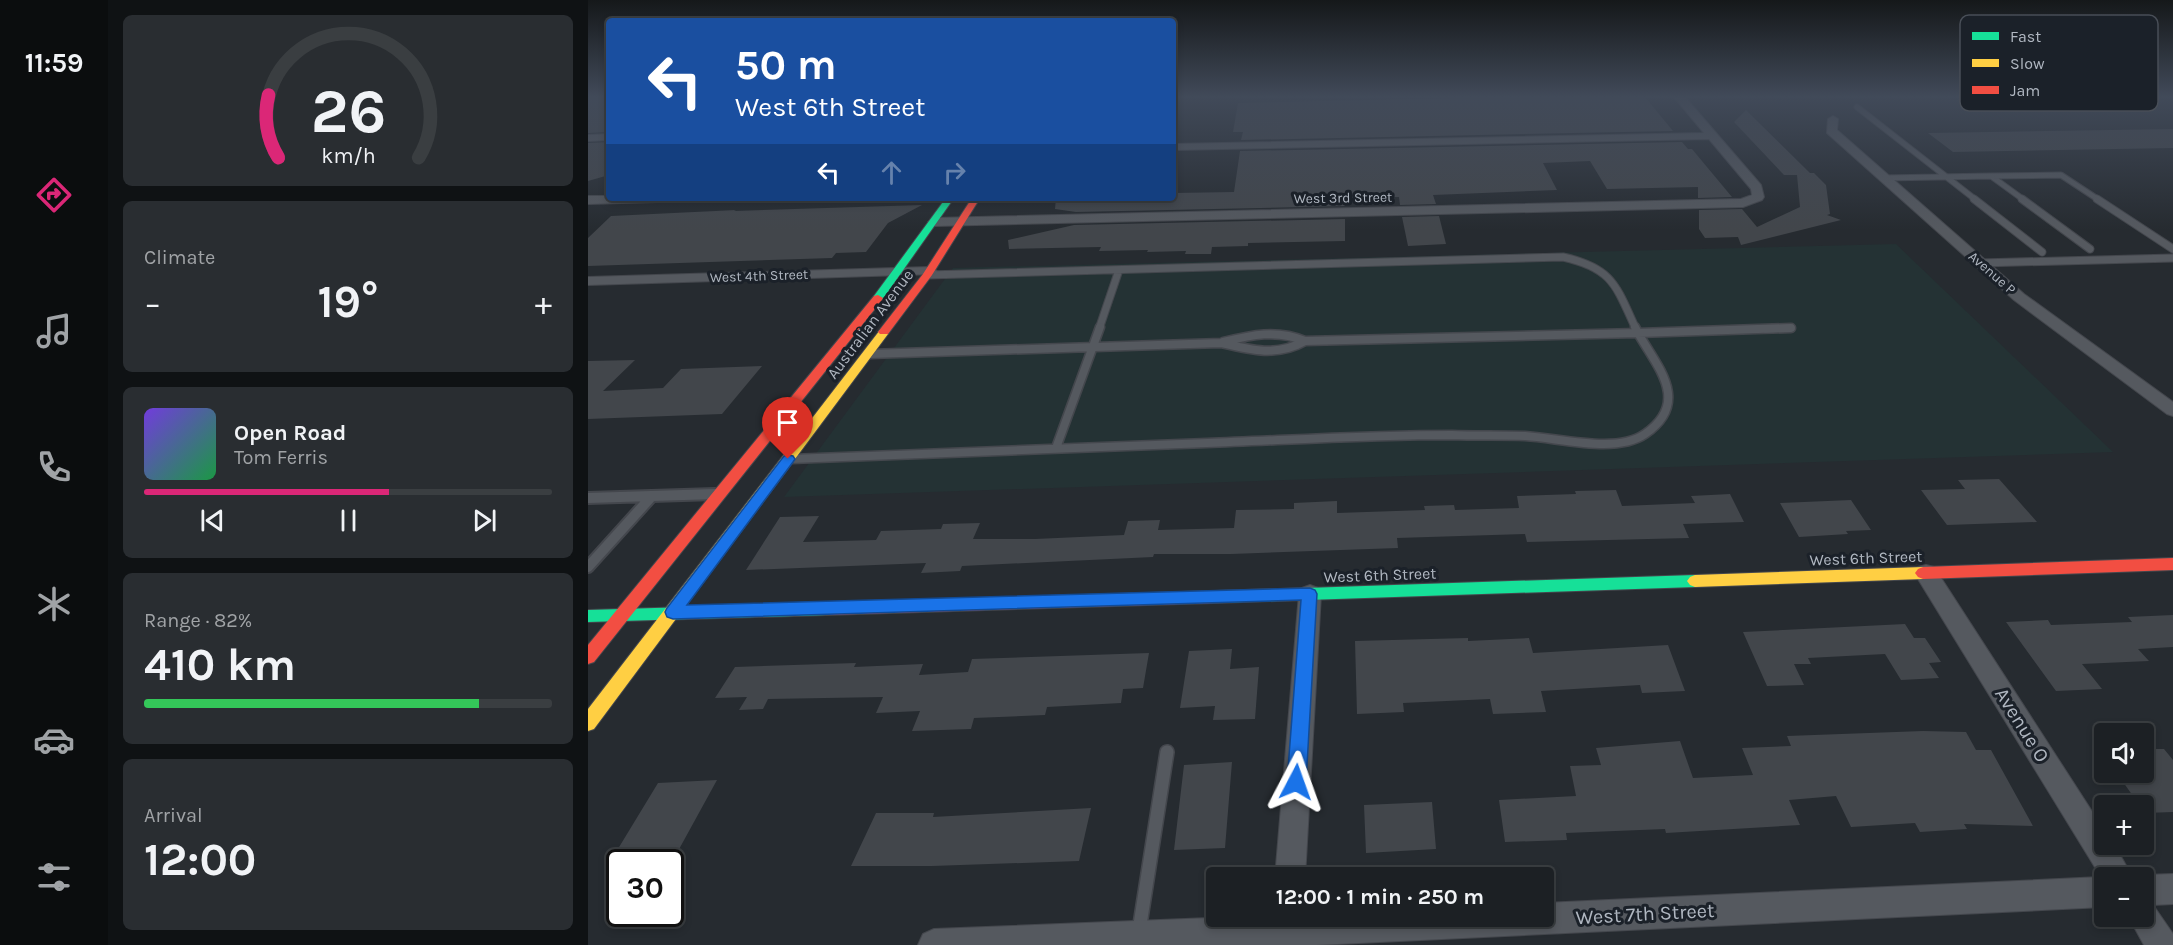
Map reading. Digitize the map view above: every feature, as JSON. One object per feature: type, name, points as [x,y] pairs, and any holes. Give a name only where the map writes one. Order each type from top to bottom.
[{"type":"main road","name":"Australian Avenue","points":[[588,657],[899,272],[948,201]]},
{"type":"main road","name":"Australian Avenue","points":[[588,723],[929,273],[974,201]]},
{"type":"main road","name":"West 6th Street","points":[[588,616],[2173,564]]},
{"type":"street","points":[[1176,147],[1462,141]]},
{"type":"street","name":"West 3rd Street","points":[[935,222],[1752,201],[1758,197],[1757,188],[1716,141]]},
{"type":"street","name":"Avenue P","points":[[1842,141],[1980,263],[2058,328],[2173,410]]},
{"type":"street","points":[[591,202],[606,192]]},
{"type":"street","points":[[591,202],[608,201]]},
{"type":"street","name":"West 4th Street","points":[[588,281],[929,273]]},
{"type":"street","name":"Avenue O","points":[[1926,573],[2111,867]]},
{"type":"street","points":[[1291,867],[1310,594]]},
{"type":"street","points":[[2154,890],[2173,889]]},
{"type":"street","name":"West 7th Street","points":[[934,945],[1286,931],[2094,892]]},
{"type":"street","points":[[2150,927],[2162,945]]},
{"type":"lane","points":[[1901,141],[2042,252]]},
{"type":"lane","points":[[1884,178],[2061,175],[2173,249]]},
{"type":"lane","points":[[1991,176],[2090,249]]},
{"type":"lane","points":[[788,459],[1418,435],[1525,436],[1606,444],[1624,443],[1644,435],[1658,423],[1666,412],[1670,399],[1665,381],[1611,278],[1597,266],[1563,257],[929,273]]},
{"type":"lane","points":[[1980,263],[2173,258]]},
{"type":"lane","points":[[1056,448],[1119,270]]},
{"type":"lane","points":[[868,354],[1221,343],[1262,333],[1294,335],[1305,341],[1791,328]]},
{"type":"lane","points":[[1221,343],[1262,352],[1281,352],[1305,341]]},
{"type":"lane","points":[[588,498],[720,494]]},
{"type":"lane","points":[[588,567],[652,496]]},
{"type":"lane","points":[[1138,937],[1167,752]]},
{"type":"shaded area","points":[[1896,244],[2113,452],[784,497],[953,268]]},
{"type":"building","points":[[1752,141],[1778,141],[1810,173],[1814,173],[1826,185],[1830,214],[1827,215],[1841,220],[1741,245],[1738,237],[1705,238],[1699,229],[1699,210],[1742,209],[1757,227],[1800,207],[1797,175],[1784,175]]},
{"type":"building","points":[[1939,141],[2173,141],[2173,148],[1953,152]]},
{"type":"building","points":[[606,142],[606,176],[588,181],[588,143]]},
{"type":"building","points":[[1682,142],[1688,149],[1692,149],[1732,197],[1698,198],[1698,187],[1607,189],[1590,161],[1543,163],[1557,190],[1433,195],[1436,204],[1400,205],[1399,197],[1345,198],[1345,206],[1076,212],[1055,209],[1056,201],[1176,201],[1176,193],[1234,192],[1240,151]]},
{"type":"building","points":[[922,205],[888,223],[866,252],[836,253],[832,258],[588,266],[588,238],[611,216]]},
{"type":"building","points":[[1439,216],[1446,244],[1408,246],[1402,217]]},
{"type":"building","points":[[1345,219],[1345,241],[1248,243],[1248,246],[1212,247],[1211,254],[1185,254],[1186,251],[1099,251],[1101,247],[1009,249],[1008,240],[1074,225]]},
{"type":"building","points":[[635,360],[603,391],[663,388],[681,369],[762,366],[722,414],[588,419],[588,361]]},
{"type":"building","points":[[1999,479],[2037,522],[1947,525],[1921,490],[1965,489],[1958,480]]},
{"type":"building","points":[[1616,490],[1622,506],[1695,503],[1691,496],[1730,494],[1744,522],[1683,524],[1689,538],[1527,542],[1525,534],[1397,538],[1398,548],[1231,554],[1154,554],[1153,557],[962,566],[960,571],[921,573],[926,563],[746,570],[780,517],[819,516],[803,542],[876,540],[881,531],[941,529],[943,524],[980,523],[973,539],[1035,539],[1124,535],[1128,521],[1160,520],[1158,530],[1234,528],[1236,510],[1294,509],[1294,503],[1337,501],[1337,513],[1425,510],[1424,506],[1454,505],[1455,510],[1519,508],[1517,496]]},
{"type":"building","points":[[1851,500],[1871,530],[1799,537],[1780,503]]},
{"type":"building","points":[[2173,615],[2173,647],[2138,649],[2149,661],[2082,664],[2102,689],[2056,691],[2006,622],[2048,620],[2051,625],[2132,622],[2128,617]]},
{"type":"building","points":[[1905,624],[1914,638],[1925,638],[1941,662],[1929,663],[1939,678],[1901,680],[1885,654],[1808,658],[1811,664],[1794,664],[1804,685],[1767,686],[1743,632]]},
{"type":"building","points":[[1468,638],[1468,641],[1529,638],[1533,653],[1668,645],[1685,691],[1642,693],[1640,685],[1541,691],[1546,712],[1493,714],[1490,699],[1403,703],[1404,712],[1357,714],[1355,641]]},
{"type":"building","points":[[1232,649],[1230,669],[1259,667],[1255,719],[1213,720],[1215,706],[1180,708],[1189,651]]},
{"type":"building","points":[[1149,653],[1143,688],[1123,689],[1121,703],[1047,707],[1045,715],[974,718],[971,729],[912,731],[920,711],[876,713],[883,697],[768,699],[763,709],[739,710],[747,697],[715,698],[735,667],[856,663],[854,667],[923,664],[919,675],[968,672],[972,659]]},
{"type":"building","points":[[1923,731],[1966,732],[1976,750],[1991,750],[2033,826],[1964,824],[1967,829],[1920,832],[1915,823],[1851,827],[1836,796],[1789,800],[1800,825],[1666,833],[1665,829],[1566,833],[1567,840],[1505,842],[1499,800],[1576,796],[1570,766],[1601,765],[1596,748],[1680,741],[1693,778],[1753,775],[1742,748],[1791,746],[1787,736]]},
{"type":"building","points":[[2154,749],[2164,749],[2173,760],[2173,812],[2154,813],[2154,795],[2132,795],[2124,783],[2154,783]]},
{"type":"building","points":[[1232,762],[1225,848],[1174,850],[1184,765]]},
{"type":"building","points":[[717,780],[679,849],[618,849],[658,783]]},
{"type":"building","points":[[1432,802],[1436,849],[1366,853],[1364,805]]},
{"type":"building","points":[[1091,808],[1079,861],[851,866],[876,813],[934,813],[933,817]]},
{"type":"traffic: fast","points":[[878,298],[948,201]]},
{"type":"traffic: fast","points":[[1214,597],[1695,581]]},
{"type":"traffic: fast","points":[[588,616],[826,609]]},
{"type":"traffic: slow","points":[[588,723],[884,332]]},
{"type":"traffic: slow","points":[[1695,581],[1923,573]]},
{"type":"traffic: jam","points":[[884,332],[927,275],[974,201]]},
{"type":"traffic: jam","points":[[588,657],[878,298]]},
{"type":"traffic: jam","points":[[1923,573],[2173,564]]},
{"type":"traffic: jam","points":[[826,609],[1214,597]]},
{"type":"route","points":[[788,459],[673,612],[1310,594],[1296,782]]}]
